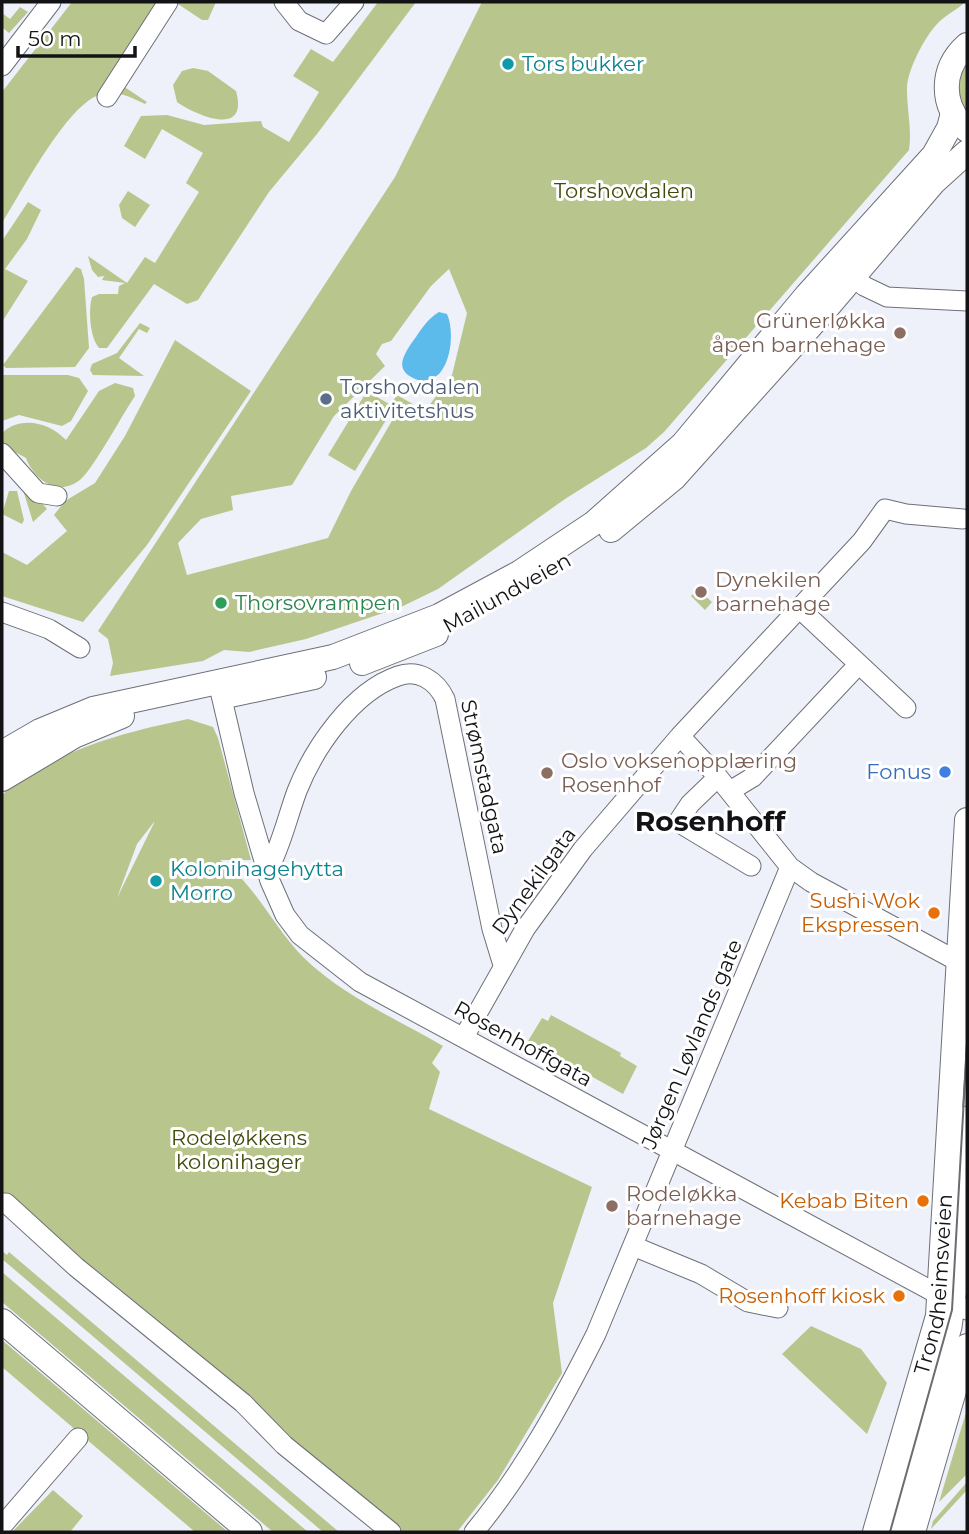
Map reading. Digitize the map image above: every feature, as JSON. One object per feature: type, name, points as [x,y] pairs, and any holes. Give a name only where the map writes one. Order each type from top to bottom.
[{"type":"main road","points":[[960,122],[947,95],[948,76],[955,58],[967,45]]},
{"type":"main road","name":"Mailundveien","points":[[846,269],[934,155],[949,128],[960,122]]},
{"type":"main road","name":"Mailundveien","points":[[96,716],[220,689],[333,657],[439,616],[519,573],[594,523],[683,444],[846,269],[967,152]]},
{"type":"main road","points":[[2,753],[40,731],[96,716]]},
{"type":"main road","points":[[2,779],[96,716]]},
{"type":"main road","name":"Trondheimsveien","points":[[875,1532],[934,1336],[955,1303],[960,962],[967,820]]},
{"type":"main road","points":[[2,1321],[250,1532]]},
{"type":"main road","name":"Trondheimsveien","points":[[914,1532],[967,1346]]},
{"type":"street","points":[[2,66],[51,2]]},
{"type":"street","points":[[107,97],[168,2]]},
{"type":"street","points":[[284,2],[299,21],[326,34],[349,4]]},
{"type":"street","points":[[846,269],[864,286],[887,297],[967,301]]},
{"type":"street","points":[[2,453],[38,493],[57,496]]},
{"type":"street","name":"Dynekilgata","points":[[464,1037],[503,965],[583,849],[680,736],[862,541],[885,509],[906,514],[963,519]]},
{"type":"street","points":[[799,608],[906,708]]},
{"type":"street","points":[[2,611],[49,629],[79,648]]},
{"type":"street","points":[[751,866],[678,822],[690,804],[724,784],[753,777],[859,664]]},
{"type":"street","name":"Strømstadgata","points":[[267,872],[299,788],[340,717],[358,700],[391,678],[408,673],[433,682],[445,699],[492,929],[503,965]]},
{"type":"street","name":"Rosenhoffgata","points":[[220,689],[267,872],[285,915],[300,935],[360,982],[955,1303]]},
{"type":"street","points":[[680,736],[724,784],[790,867],[811,882],[960,962]]},
{"type":"street","name":"Jørgen Løvlands gate","points":[[479,1530],[570,1385],[596,1334],[790,867]]},
{"type":"street","points":[[894,1532],[940,1374],[955,1303],[967,1116]]},
{"type":"street","points":[[2,1203],[6,1203],[76,1267],[243,1403],[284,1445],[391,1532]]},
{"type":"street","points":[[634,1245],[701,1273],[748,1302],[778,1308]]},
{"type":"street","points":[[2,1526],[78,1438]]},
{"type":"green space","points":[[72,2],[175,2],[120,84],[147,102],[145,104],[123,95],[106,93],[86,102],[59,132],[2,223],[2,92]]},
{"type":"green space","points":[[175,2],[216,2],[208,20],[202,20]]},
{"type":"green space","points":[[378,2],[416,2],[317,134],[269,192],[198,300],[187,304],[154,284],[107,348],[99,348],[91,324],[92,297],[99,294],[118,294],[119,286],[125,283],[102,280],[104,276],[98,277],[92,270],[88,256],[127,283],[145,257],[155,263],[199,192],[186,183],[203,153],[162,129],[145,159],[124,146],[141,116],[167,115],[204,125],[261,121],[263,127],[289,142],[319,92],[293,76],[311,49],[333,62]]},
{"type":"green space","name":"Torshovdalen","points":[[482,2],[965,2],[934,28],[913,64],[907,90],[909,150],[664,432],[646,448],[565,499],[438,589],[401,607],[306,639],[249,652],[224,650],[203,661],[110,676],[113,663],[108,639],[98,631],[395,177]],"holes":[[[449,269],[467,313],[452,375],[425,411],[397,395],[392,403],[400,407],[351,491],[328,538],[187,575],[178,543],[201,519],[233,510],[231,496],[292,485],[334,416],[385,366],[376,354],[382,344],[391,341],[431,286]]]},
{"type":"green space","points":[[20,7],[28,12],[9,33],[2,27],[2,13],[10,19]]},
{"type":"green space","points":[[967,62],[967,116],[959,89]]},
{"type":"green space","points":[[193,68],[208,71],[236,91],[238,106],[235,115],[228,119],[208,117],[177,102],[173,85],[182,71]]},
{"type":"green space","points":[[128,191],[150,205],[135,227],[122,218],[119,205]]},
{"type":"green space","points":[[28,202],[41,210],[27,239],[5,269],[28,281],[2,322],[2,241]]},
{"type":"green space","points":[[76,267],[81,269],[84,279],[89,348],[75,367],[6,368],[3,365]]},
{"type":"green space","points":[[140,323],[150,328],[147,333],[139,329],[119,358],[144,376],[93,375],[90,370],[92,364],[117,353]]},
{"type":"green space","points":[[175,340],[251,391],[147,545],[83,622],[2,596],[2,552],[27,565],[67,531],[54,515],[65,501],[95,483],[125,436]]},
{"type":"green space","points":[[2,375],[68,375],[79,378],[88,391],[71,421],[62,426],[19,415],[2,421]]},
{"type":"green space","points":[[115,383],[133,388],[135,396],[93,464],[81,479],[73,484],[56,487],[48,484],[35,473],[26,458],[2,445],[3,432],[10,427],[26,423],[43,425],[66,440],[99,391]]},
{"type":"green space","points":[[367,391],[394,407],[355,471],[328,455]]},
{"type":"green space","points":[[30,489],[47,509],[33,522],[23,490]]},
{"type":"green space","points":[[9,491],[17,491],[24,520],[22,524],[2,514]]},
{"type":"green space","points":[[698,589],[712,602],[705,610],[691,596]]},
{"type":"green space","name":"Rodeløkkens kolonihager","points":[[188,719],[213,727],[251,860],[220,860],[243,880],[292,945],[335,983],[370,1006],[443,1046],[432,1063],[440,1072],[429,1109],[592,1187],[553,1303],[562,1373],[498,1480],[457,1532],[396,1532],[2,1194],[2,795],[22,779],[66,755],[114,737]],"holes":[[[154,822],[117,898],[137,844]]]},
{"type":"green space","points":[[551,1015],[621,1053],[620,1056],[637,1066],[623,1094],[528,1041],[542,1018],[548,1021]]},
{"type":"green space","points":[[2,1251],[7,1255],[9,1252],[339,1532],[323,1532],[2,1259]]},
{"type":"green space","points":[[2,1272],[308,1532],[273,1532],[2,1302]]},
{"type":"green space","points":[[811,1326],[861,1349],[887,1383],[867,1434],[782,1354]]},
{"type":"green space","points":[[2,1340],[228,1532],[195,1532],[2,1367]]},
{"type":"green space","points":[[967,1409],[967,1474],[939,1502]]},
{"type":"green space","points":[[967,1482],[967,1490],[931,1529],[933,1521]]},
{"type":"green space","points":[[53,1490],[83,1516],[70,1532],[12,1532]]},
{"type":"water","points":[[439,312],[447,314],[449,321],[449,353],[439,374],[424,382],[404,371],[404,355],[422,329]]},
{"type":"tram line","points":[[890,1532],[952,1310],[967,1044]]},
{"type":"place","name":"Tors bukker","points":[[508,64]]},
{"type":"place","name":"Grünerløkka åpen barnehage","points":[[900,333]]},
{"type":"place","name":"Torshovdalen aktivitetshus","points":[[326,399]]},
{"type":"place","name":"Dynekilen barnehage","points":[[701,592]]},
{"type":"place","name":"Thorsovrampen","points":[[221,603]]},
{"type":"place","name":"Fonus","points":[[945,772]]},
{"type":"place","name":"Oslo voksenopplæring Rosenhof","points":[[547,773]]},
{"type":"place","name":"Kolonihagehytta Morro","points":[[156,881]]},
{"type":"place","name":"Sushi Wok Ekspressen","points":[[934,913]]},
{"type":"place","name":"Kebab Biten","points":[[923,1201]]},
{"type":"place","name":"Rodeløkka barnehage","points":[[612,1206]]},
{"type":"place","name":"Rosenhoff kiosk","points":[[899,1296]]},
{"type":"district","name":"Rosenhoff","points":[[710,821]]}]
